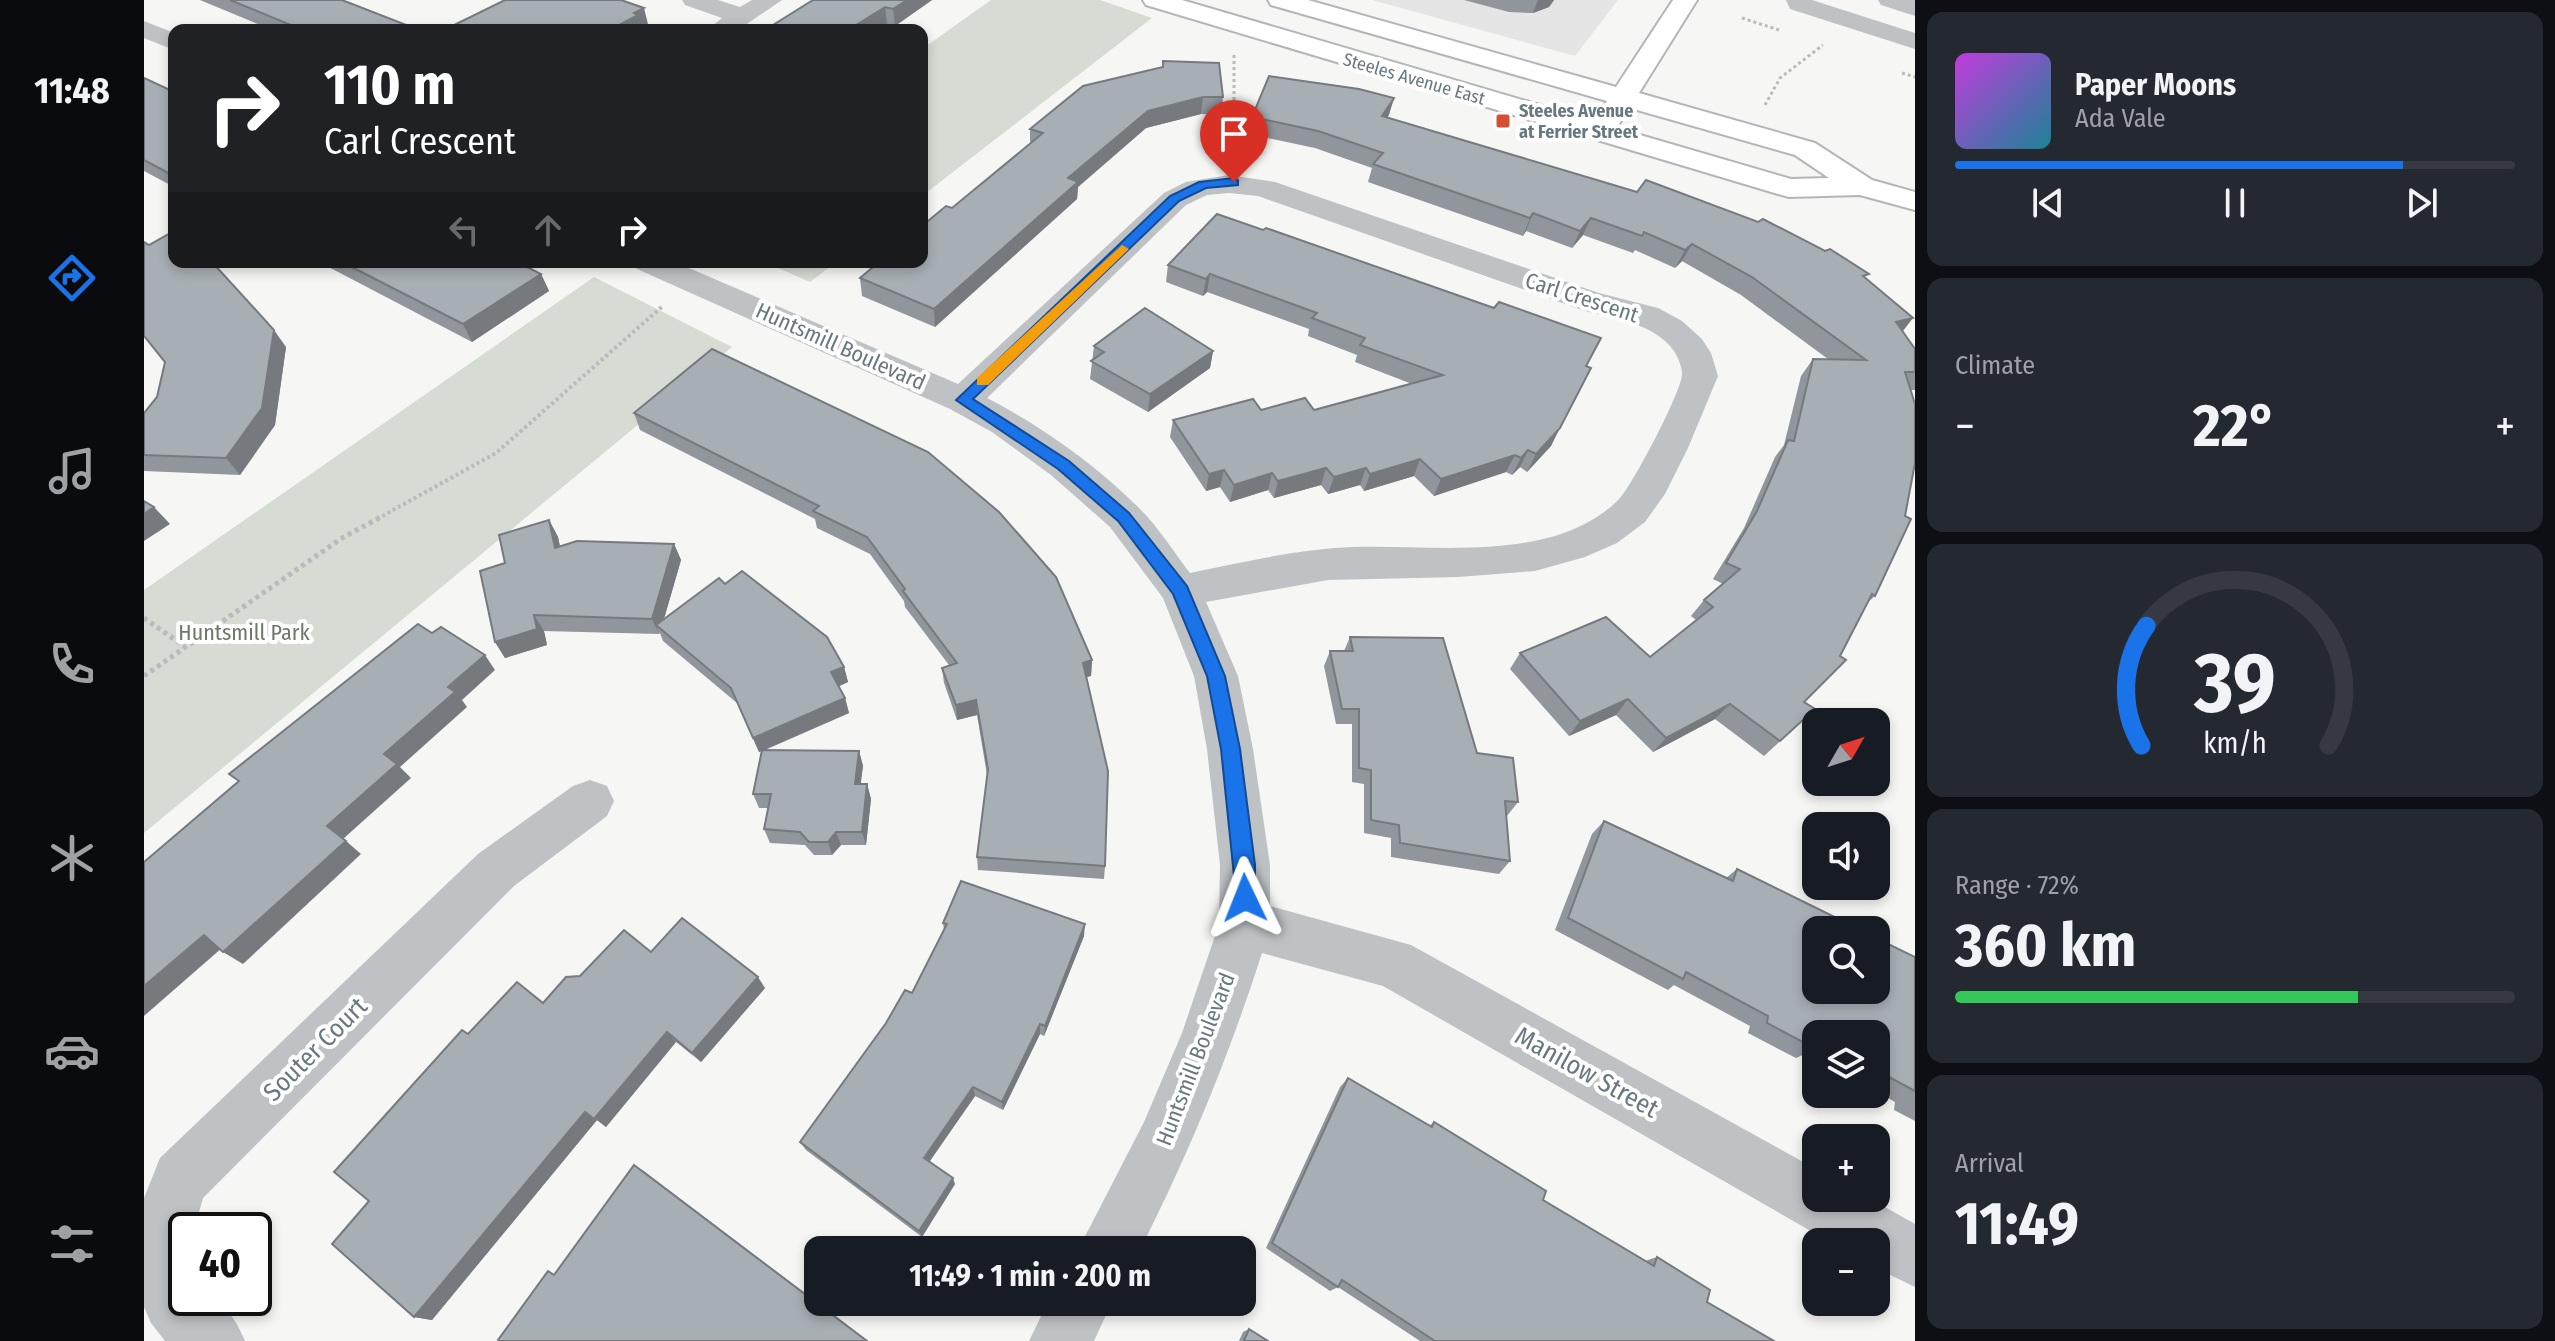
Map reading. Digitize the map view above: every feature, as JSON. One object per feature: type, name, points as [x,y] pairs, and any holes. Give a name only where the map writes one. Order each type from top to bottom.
[{"type":"main road","name":"Steeles Avenue East","points":[[1155,0],[1789,188],[1861,186],[1915,201]]},
{"type":"main road","name":"Steeles Avenue East","points":[[1280,0],[1805,149],[1861,186]]},
{"type":"main road","points":[[1600,133],[1685,0]]},
{"type":"street","points":[[694,0],[730,23],[770,0]]},
{"type":"street","points":[[1798,0],[1799,4],[1915,41]]},
{"type":"street","points":[[1890,0],[1915,8]]},
{"type":"street","points":[[144,29],[168,39]]},
{"type":"street","name":"Carl Crescent","points":[[963,400],[1175,199],[1204,184],[1234,182],[1264,188],[1594,303],[1627,308],[1667,326],[1692,348],[1700,376],[1646,493],[1630,512],[1596,536],[1550,551],[1475,562],[1347,563],[1181,591]]},
{"type":"street","name":"Huntsmill Boulevard","points":[[662,268],[963,400],[1005,423],[1064,465],[1124,517],[1181,591],[1216,676],[1230,749],[1245,865],[1245,924],[1203,1050],[1164,1142],[1115,1236]]},
{"type":"street","name":"Souter Court","points":[[213,1341],[182,1314],[169,1295],[160,1263],[169,1206],[181,1179],[496,870],[590,801]]},
{"type":"street","name":"Manilow Street","points":[[1245,924],[1393,963],[1915,1257]]},
{"type":"street","points":[[1061,1341],[1074,1316]]},
{"type":"path","points":[[1764,114],[1767,95],[1774,86],[1791,68],[1831,39]]},
{"type":"path","points":[[1234,51],[1234,182]]},
{"type":"path","points":[[144,676],[342,538],[496,453],[692,281]]},
{"type":"path","points":[[144,618],[184,646]]},
{"type":"shaded area","points":[[1372,0],[1618,0],[1575,56]]},
{"type":"green space","points":[[991,0],[1100,0],[1152,18],[928,191],[928,45]]},
{"type":"green space","points":[[778,268],[828,268],[810,282]]},
{"type":"green space","name":"Huntsmill Park","points":[[594,277],[732,347],[144,833],[144,590]]},
{"type":"building","points":[[230,0],[342,0],[404,24],[288,24]]},
{"type":"building","points":[[505,0],[621,0],[644,8],[621,24],[456,24]]},
{"type":"building","points":[[813,0],[907,0],[893,9],[885,7],[858,24],[775,24]]},
{"type":"building","points":[[1163,61],[1219,63],[1223,97],[1203,97],[1148,111],[1068,178],[1078,182],[934,309],[860,278],[872,268],[928,268],[928,221],[946,206],[952,208],[1043,133],[1030,129],[1083,86],[1163,67]]},
{"type":"building","points":[[1269,76],[1359,89],[1394,98],[1382,116],[1637,192],[1646,180],[1758,222],[1763,219],[1825,251],[1830,249],[1869,274],[1863,276],[1913,318],[1896,322],[1915,349],[1915,372],[1905,372],[1915,404],[1915,463],[1905,516],[1911,519],[1875,596],[1872,594],[1840,656],[1846,660],[1804,702],[1813,708],[1802,708],[1802,721],[1780,741],[1730,704],[1666,738],[1628,699],[1580,721],[1520,653],[1606,617],[1650,657],[1713,607],[1704,600],[1740,569],[1726,563],[1757,511],[1788,440],[1794,441],[1813,359],[1866,360],[1752,277],[1692,244],[1685,250],[1644,232],[1642,236],[1591,218],[1580,231],[1533,213],[1530,218],[1373,164],[1383,153],[1318,131],[1252,117]]},
{"type":"building","points":[[144,78],[168,89],[168,173],[144,160]]},
{"type":"building","points":[[1217,214],[1263,230],[1266,228],[1494,308],[1499,302],[1601,338],[1586,366],[1591,368],[1560,428],[1536,454],[1528,450],[1521,458],[1515,455],[1441,479],[1420,459],[1370,474],[1366,468],[1334,477],[1326,468],[1278,481],[1272,473],[1234,485],[1224,470],[1209,474],[1173,420],[1253,399],[1261,410],[1305,398],[1314,410],[1443,375],[1360,345],[1365,338],[1312,318],[1317,313],[1210,274],[1206,279],[1168,265]]},
{"type":"building","points":[[168,234],[168,268],[217,268],[274,330],[262,408],[226,458],[144,455],[144,413],[157,397],[165,362],[144,336],[144,242],[149,245]]},
{"type":"building","points":[[354,268],[529,268],[541,274],[463,324]]},
{"type":"building","points":[[1145,308],[1213,351],[1150,394],[1091,361],[1104,352],[1094,346]]},
{"type":"building","points":[[712,349],[928,452],[999,512],[1056,577],[1092,660],[1083,663],[1108,771],[1105,866],[977,857],[988,769],[976,700],[956,705],[942,668],[957,663],[867,537],[813,511],[819,506],[634,413]]},
{"type":"building","points":[[144,501],[154,507],[144,514]]},
{"type":"building","points":[[549,520],[555,548],[577,541],[674,544],[652,619],[534,615],[537,629],[495,642],[480,571],[505,563],[499,535]]},
{"type":"building","points":[[742,571],[827,637],[844,667],[831,672],[845,698],[753,738],[731,688],[656,625],[719,578],[725,584]]},
{"type":"building","points":[[418,624],[432,633],[441,627],[485,655],[448,687],[455,692],[384,754],[397,764],[327,826],[346,841],[223,952],[204,935],[144,986],[144,862],[239,781],[229,774]]},
{"type":"building","points":[[1350,637],[1443,638],[1477,753],[1513,758],[1518,802],[1505,801],[1510,861],[1400,843],[1399,825],[1371,820],[1371,770],[1359,768],[1359,709],[1342,709],[1330,651],[1353,651]]},
{"type":"building","points":[[762,750],[859,751],[855,784],[867,784],[862,832],[836,832],[828,842],[809,842],[800,832],[764,829],[771,794],[753,794]]},
{"type":"building","points":[[1604,821],[1733,881],[1737,869],[1833,916],[1802,916],[1802,1004],[1890,1004],[1890,945],[1915,957],[1915,1091],[1890,1078],[1890,1020],[1802,1020],[1802,1042],[1767,1023],[1768,1016],[1686,972],[1683,979],[1568,918]]},
{"type":"building","points":[[961,881],[1085,924],[1045,1026],[1040,1024],[1002,1102],[973,1087],[924,1158],[953,1178],[919,1231],[800,1142],[886,1023],[905,990],[912,993],[947,924],[943,923]]},
{"type":"building","points":[[682,918],[758,977],[692,1053],[667,1032],[594,1119],[585,1112],[414,1317],[332,1244],[369,1201],[334,1172],[462,1030],[468,1034],[517,982],[543,1003],[566,977],[580,976],[624,930],[651,952]]},
{"type":"building","points":[[1348,1078],[1432,1127],[1434,1122],[1546,1191],[1543,1200],[1654,1266],[1657,1257],[1710,1290],[1707,1302],[1774,1341],[1435,1341],[1342,1280],[1338,1287],[1272,1243]]},
{"type":"building","points":[[634,1165],[804,1293],[804,1316],[834,1316],[867,1341],[499,1341],[548,1271],[554,1275]]},
{"type":"building","points":[[1249,1329],[1268,1341],[1244,1341]]},
{"type":"slow traffic","points":[[983,381],[1122,249]]},
{"type":"place","name":"Steeles Avenue at Ferrier Street","points":[[1503,121]]},
{"type":"route","points":[[1234,182],[1204,184],[1189,189],[1175,199],[963,400],[1005,423],[1064,465],[1124,517],[1181,591],[1216,676],[1230,749],[1245,865],[1245,898]]}]
